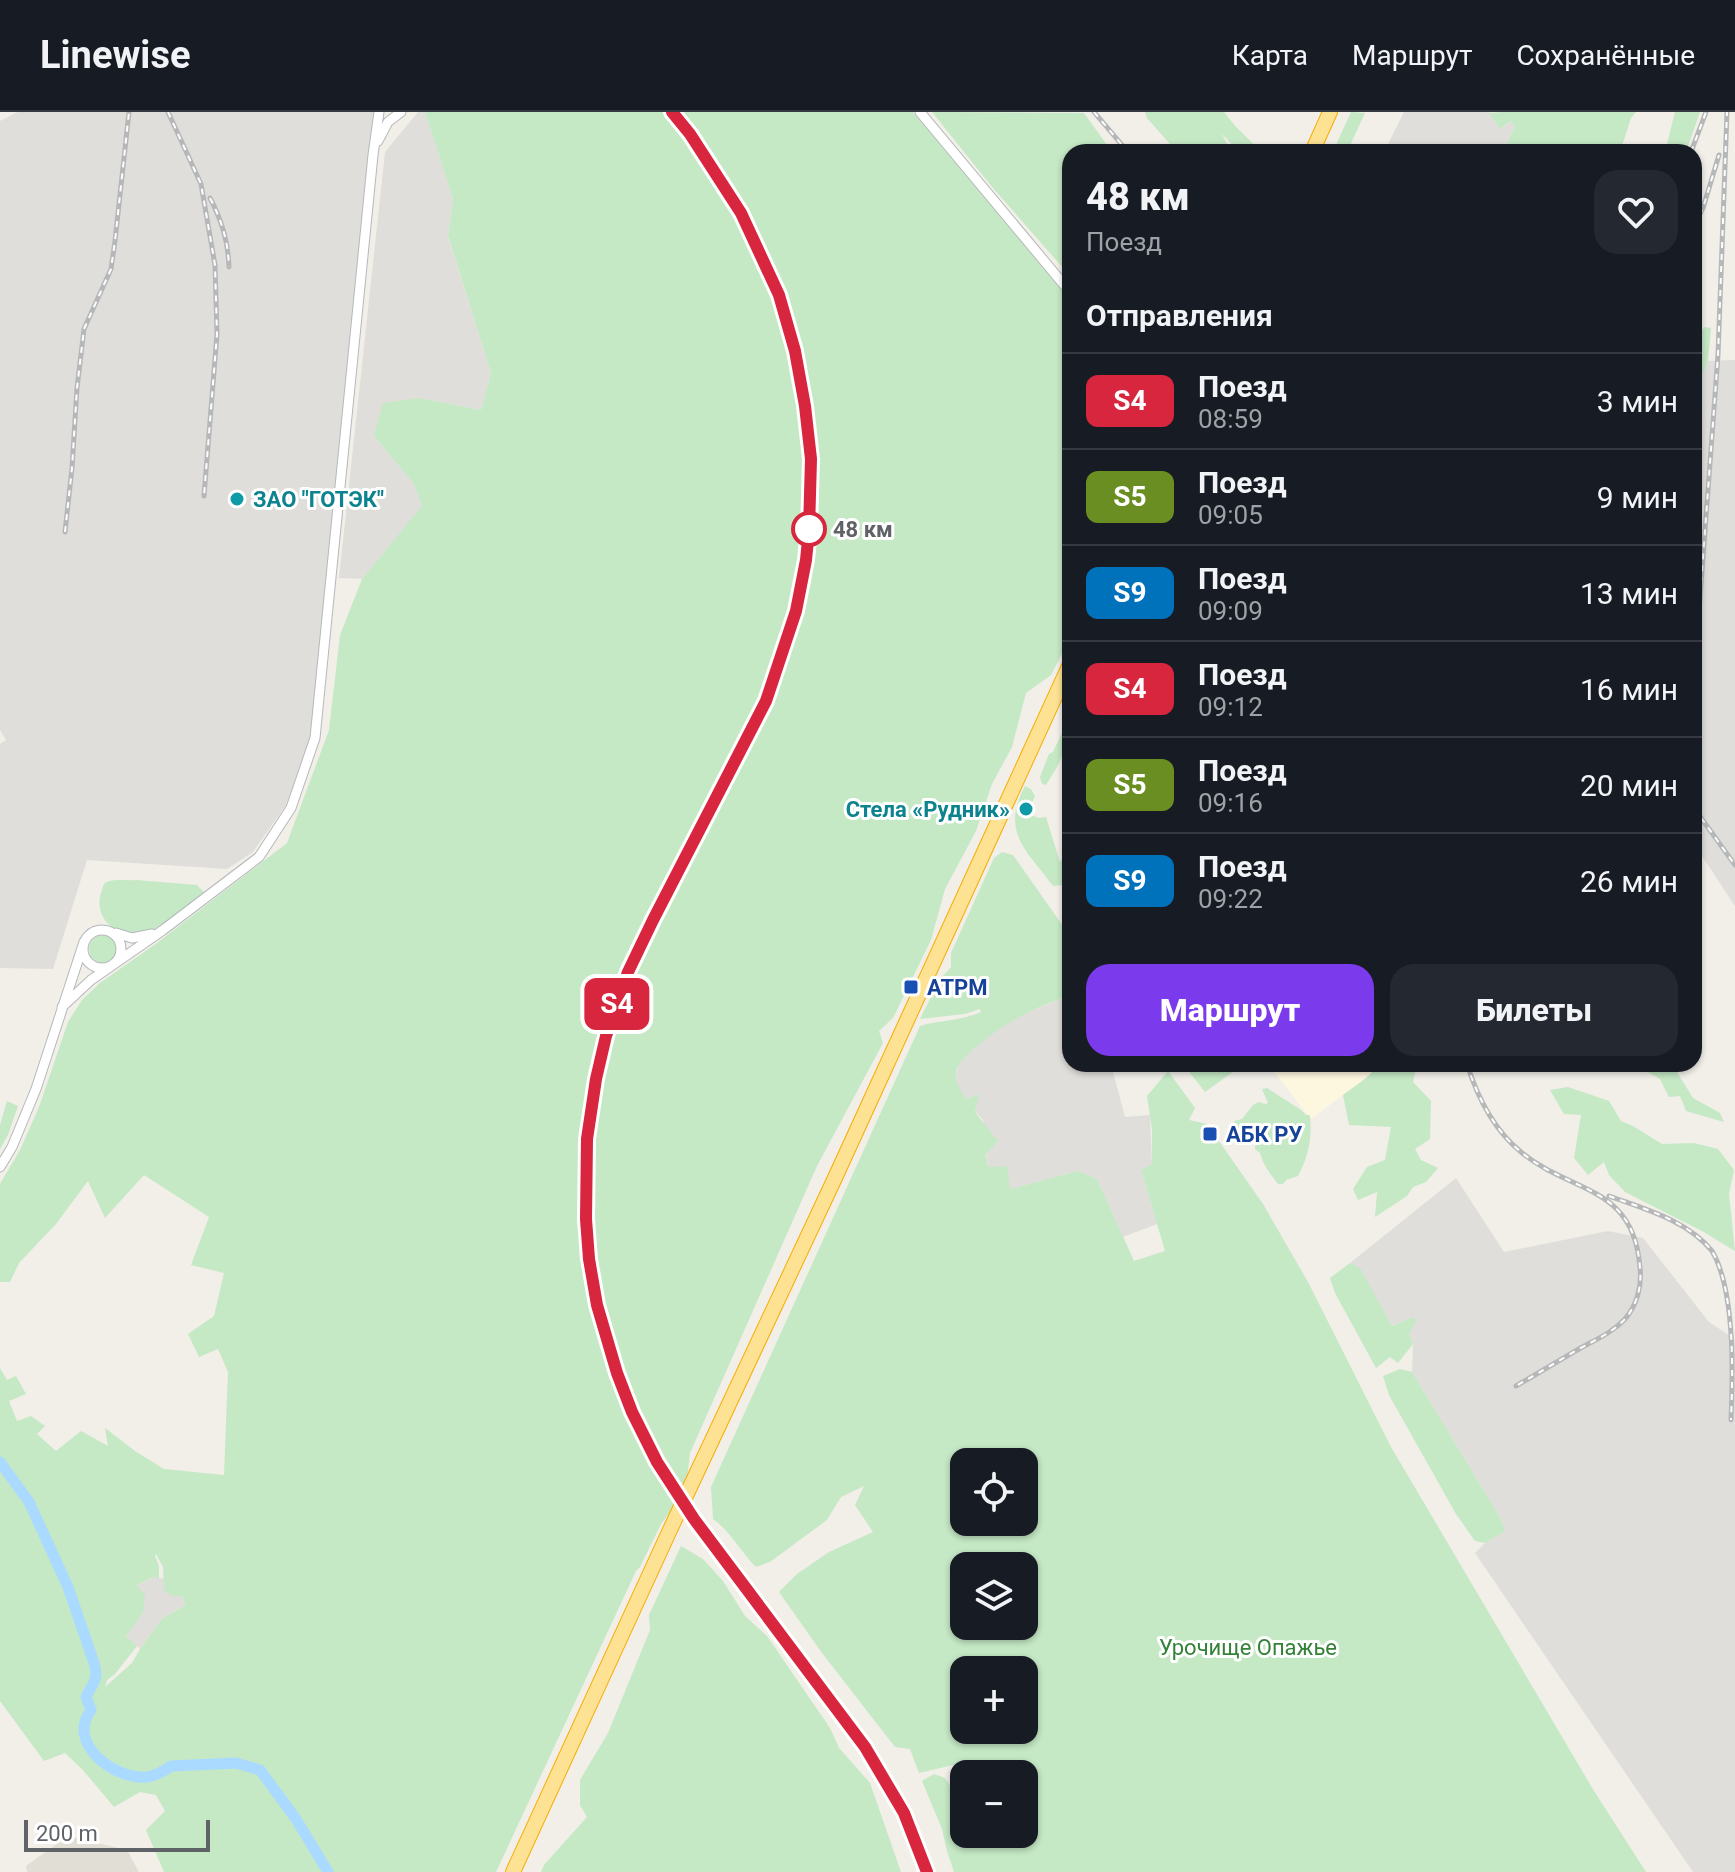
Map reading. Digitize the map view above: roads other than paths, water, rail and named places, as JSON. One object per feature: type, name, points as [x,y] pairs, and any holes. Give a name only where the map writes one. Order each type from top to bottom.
[{"type":"highway","points":[[1316,144],[1330,112]]},
{"type":"highway","points":[[513,1872],[1062,681]]},
{"type":"street","points":[[62,1007],[85,985],[259,857],[291,808],[315,738],[379,112]]},
{"type":"street","points":[[373,155],[383,129],[401,112]]},
{"type":"street","points":[[920,112],[1062,282]]},
{"type":"street","points":[[0,1167],[36,1089],[84,942],[96,931],[136,938],[163,930]]},
{"type":"street","points":[[84,942],[84,954],[90,964],[101,968],[112,965],[121,949],[119,939],[112,932]]},
{"type":"waterway","points":[[0,1462],[29,1502],[68,1587],[94,1663],[96,1678],[86,1697],[91,1710],[85,1722],[85,1735],[97,1757],[108,1766],[134,1776],[150,1776],[171,1766],[236,1763],[260,1770],[296,1819],[328,1872]]},
{"type":"railway","points":[[65,532],[84,329],[111,269],[129,112]]},
{"type":"railway","points":[[168,112],[201,184],[215,265],[217,334],[204,496]]},
{"type":"railway","points":[[672,112],[690,134],[741,213],[779,295],[795,351],[805,406],[811,459],[810,510],[806,560],[796,611],[766,701],[628,972],[606,1036],[587,1139],[589,1259],[604,1334],[617,1373],[657,1462],[694,1519],[865,1747],[904,1813],[927,1872]]},
{"type":"railway","points":[[1094,112],[1121,144]]},
{"type":"railway","points":[[1694,144],[1706,112]]},
{"type":"railway","points":[[1702,571],[1718,355],[1727,112]]},
{"type":"railway","points":[[1702,210],[1719,155]]},
{"type":"railway","points":[[210,198],[224,231],[229,267]]},
{"type":"railway","points":[[1702,819],[1735,865]]},
{"type":"railway","points":[[1470,1072],[1488,1112],[1511,1143],[1540,1166],[1613,1205],[1626,1220],[1635,1241],[1640,1268],[1636,1301],[1620,1324],[1516,1386]]},
{"type":"railway","points":[[1609,1196],[1678,1223],[1712,1251],[1720,1267],[1729,1309],[1731,1420]]},
{"type":"train","name":"S4","points":[[672,112],[690,134],[741,213],[779,295],[795,351],[805,406],[811,459],[809,530],[796,611],[766,701],[628,972],[606,1036],[587,1139],[585,1179],[589,1259],[604,1334],[617,1373],[657,1462],[694,1519],[865,1747],[904,1813],[927,1872]]},
{"type":"place","name":"ЗАО \"ГОТЭК\"","points":[[237,499]]},
{"type":"place","name":"48 км","points":[[809,529]]},
{"type":"place","name":"Стела «Рудник»","points":[[1026,809]]},
{"type":"place","name":"АТРМ","points":[[911,987]]},
{"type":"place","name":"АБК РУ","points":[[1210,1134]]},
{"type":"park label","name":"Урочище Опажье","points":[[1248,1647]]}]
